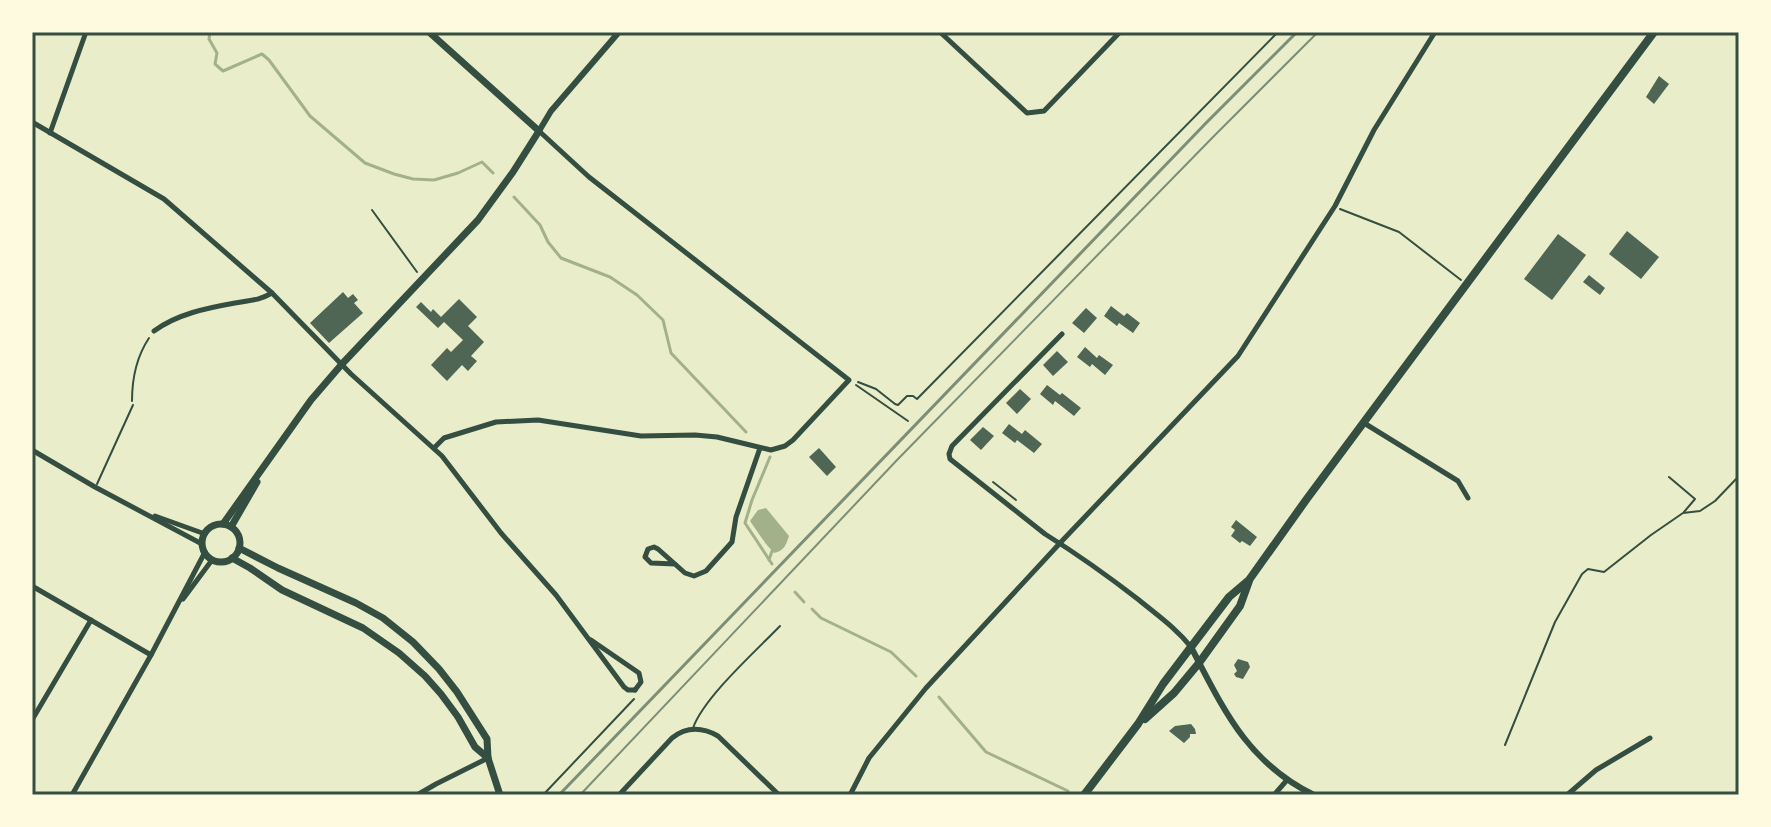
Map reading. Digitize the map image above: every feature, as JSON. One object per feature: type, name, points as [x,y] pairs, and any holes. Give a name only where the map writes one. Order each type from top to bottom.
[{"type":"main road","points":[[227,526],[311,400],[478,220],[539,131],[429,32]]},
{"type":"main road","points":[[1084,795],[1229,597],[1249,580],[1654,32]]},
{"type":"main road","points":[[227,526],[239,537],[239,548],[232,558],[222,562],[212,560],[204,548],[205,534],[212,527],[227,526]]},
{"type":"main road","points":[[239,548],[356,603],[404,633],[439,669],[487,739],[488,758],[500,795]]},
{"type":"main road","points":[[232,558],[282,590],[363,628],[399,653],[433,685],[458,717],[475,747],[488,758]]},
{"type":"main road","points":[[1138,724],[1174,693],[1199,663],[1240,606],[1249,580]]},
{"type":"street","points":[[50,133],[86,32]]},
{"type":"street","points":[[434,448],[444,438],[496,422],[538,420],[641,436],[707,436],[776,449],[789,443],[849,380],[589,177],[539,131],[551,111],[619,32]]},
{"type":"street","points":[[940,32],[1027,113],[1044,111],[1120,32]]},
{"type":"street","points":[[850,795],[869,758],[926,688],[1238,356],[1335,206],[1374,130],[1435,32]]},
{"type":"street","points":[[32,122],[164,199],[272,293],[342,364],[434,448],[501,533],[556,595],[587,637],[624,687],[635,690],[641,682],[639,673],[587,637]]},
{"type":"street","points":[[154,331],[176,317],[259,300],[272,293]]},
{"type":"street","points":[[1062,334],[952,446],[951,461],[1176,630],[1191,647],[1244,740],[1264,762],[1314,795]]},
{"type":"street","points":[[1363,422],[1458,481],[1468,498]]},
{"type":"street","points":[[675,564],[651,563],[645,552],[654,547],[689,575],[698,575],[729,547],[760,448]]},
{"type":"street","points":[[32,450],[204,548],[176,610],[72,795]]},
{"type":"street","points":[[143,512],[205,534]]},
{"type":"street","points":[[176,610],[212,560]]},
{"type":"street","points":[[32,586],[151,655]]},
{"type":"street","points":[[32,720],[91,620]]},
{"type":"street","points":[[619,795],[672,738],[682,731],[693,729],[718,736],[779,795]]},
{"type":"street","points":[[1567,795],[1596,770],[1650,738]]},
{"type":"street","points":[[417,795],[488,758]]},
{"type":"street","points":[[1274,795],[1287,780]]},
{"type":"lane","points":[[95,487],[133,405]]},
{"type":"lane","points":[[693,729],[719,689],[780,626]]},
{"type":"path","points":[[849,380],[876,389],[897,405],[907,396],[917,399],[1278,32]]},
{"type":"path","points":[[1335,206],[1399,232],[1466,284]]},
{"type":"path","points":[[372,210],[424,278]]},
{"type":"path","points":[[133,405],[132,396],[142,350],[154,331]]},
{"type":"path","points":[[849,380],[908,421]]},
{"type":"path","points":[[1683,513],[1700,511],[1715,501],[1739,476]]},
{"type":"path","points":[[1505,745],[1555,622],[1582,574],[1588,569],[1604,572],[1683,513],[1695,499],[1669,477]]},
{"type":"path","points":[[543,795],[632,703],[635,690]]},
{"type":"shaded area","points":[[766,508],[789,536],[784,547],[774,553],[750,521],[758,510]]},
{"type":"building","points":[[1659,76],[1669,84],[1654,104],[1646,97]]},
{"type":"building","points":[[1627,231],[1659,257],[1641,279],[1609,254]]},
{"type":"building","points":[[1558,234],[1586,255],[1552,300],[1524,279]]},
{"type":"building","points":[[1589,275],[1605,288],[1600,295],[1583,282]]},
{"type":"building","points":[[343,292],[348,298],[353,294],[358,300],[354,303],[363,313],[329,343],[310,323]]},
{"type":"building","points":[[459,299],[477,317],[468,326],[484,342],[471,356],[477,361],[468,371],[462,365],[447,381],[431,365],[447,348],[451,352],[463,340],[444,322],[438,328],[416,307],[421,302],[441,317]]},
{"type":"building","points":[[1111,306],[1140,323],[1133,333],[1104,316]]},
{"type":"building","points":[[1086,308],[1097,318],[1084,333],[1072,323]]},
{"type":"building","points":[[1085,347],[1097,358],[1099,355],[1113,365],[1105,375],[1077,357]]},
{"type":"building","points":[[1057,351],[1068,362],[1053,376],[1043,365]]},
{"type":"building","points":[[1047,385],[1081,408],[1074,416],[1040,394]]},
{"type":"building","points":[[1020,389],[1031,399],[1017,414],[1006,403]]},
{"type":"building","points":[[1009,424],[1022,434],[1025,430],[1042,444],[1034,453],[1017,440],[1015,443],[1002,433]]},
{"type":"building","points":[[983,427],[994,436],[981,450],[970,440]]},
{"type":"building","points":[[819,448],[836,467],[827,476],[809,457]]},
{"type":"building","points":[[1236,520],[1257,537],[1250,546],[1231,536],[1235,530],[1231,527]]},
{"type":"building","points":[[1238,659],[1248,662],[1250,667],[1243,679],[1234,674]]},
{"type":"building","points":[[1191,724],[1196,734],[1190,734],[1184,743],[1169,731],[1175,726]]},
{"type":"waterway","points":[[210,32],[209,39],[217,53],[215,64],[223,71],[262,54],[310,116],[365,163],[413,179],[434,180],[482,162],[493,173]]},
{"type":"waterway","points":[[514,197],[540,225],[561,258],[610,277],[637,295],[663,320],[671,353],[746,432]]},
{"type":"waterway","points":[[770,457],[745,523],[772,564]]},
{"type":"waterway","points":[[769,560],[772,551]]},
{"type":"waterway","points":[[795,592],[804,602]]},
{"type":"waterway","points":[[812,609],[821,618],[891,652],[916,676]]},
{"type":"waterway","points":[[939,697],[986,752],[1068,791]]},
{"type":"tram line","points":[[580,795],[898,459],[1318,32]]},
{"type":"railway","points":[[559,795],[1297,32]]}]
